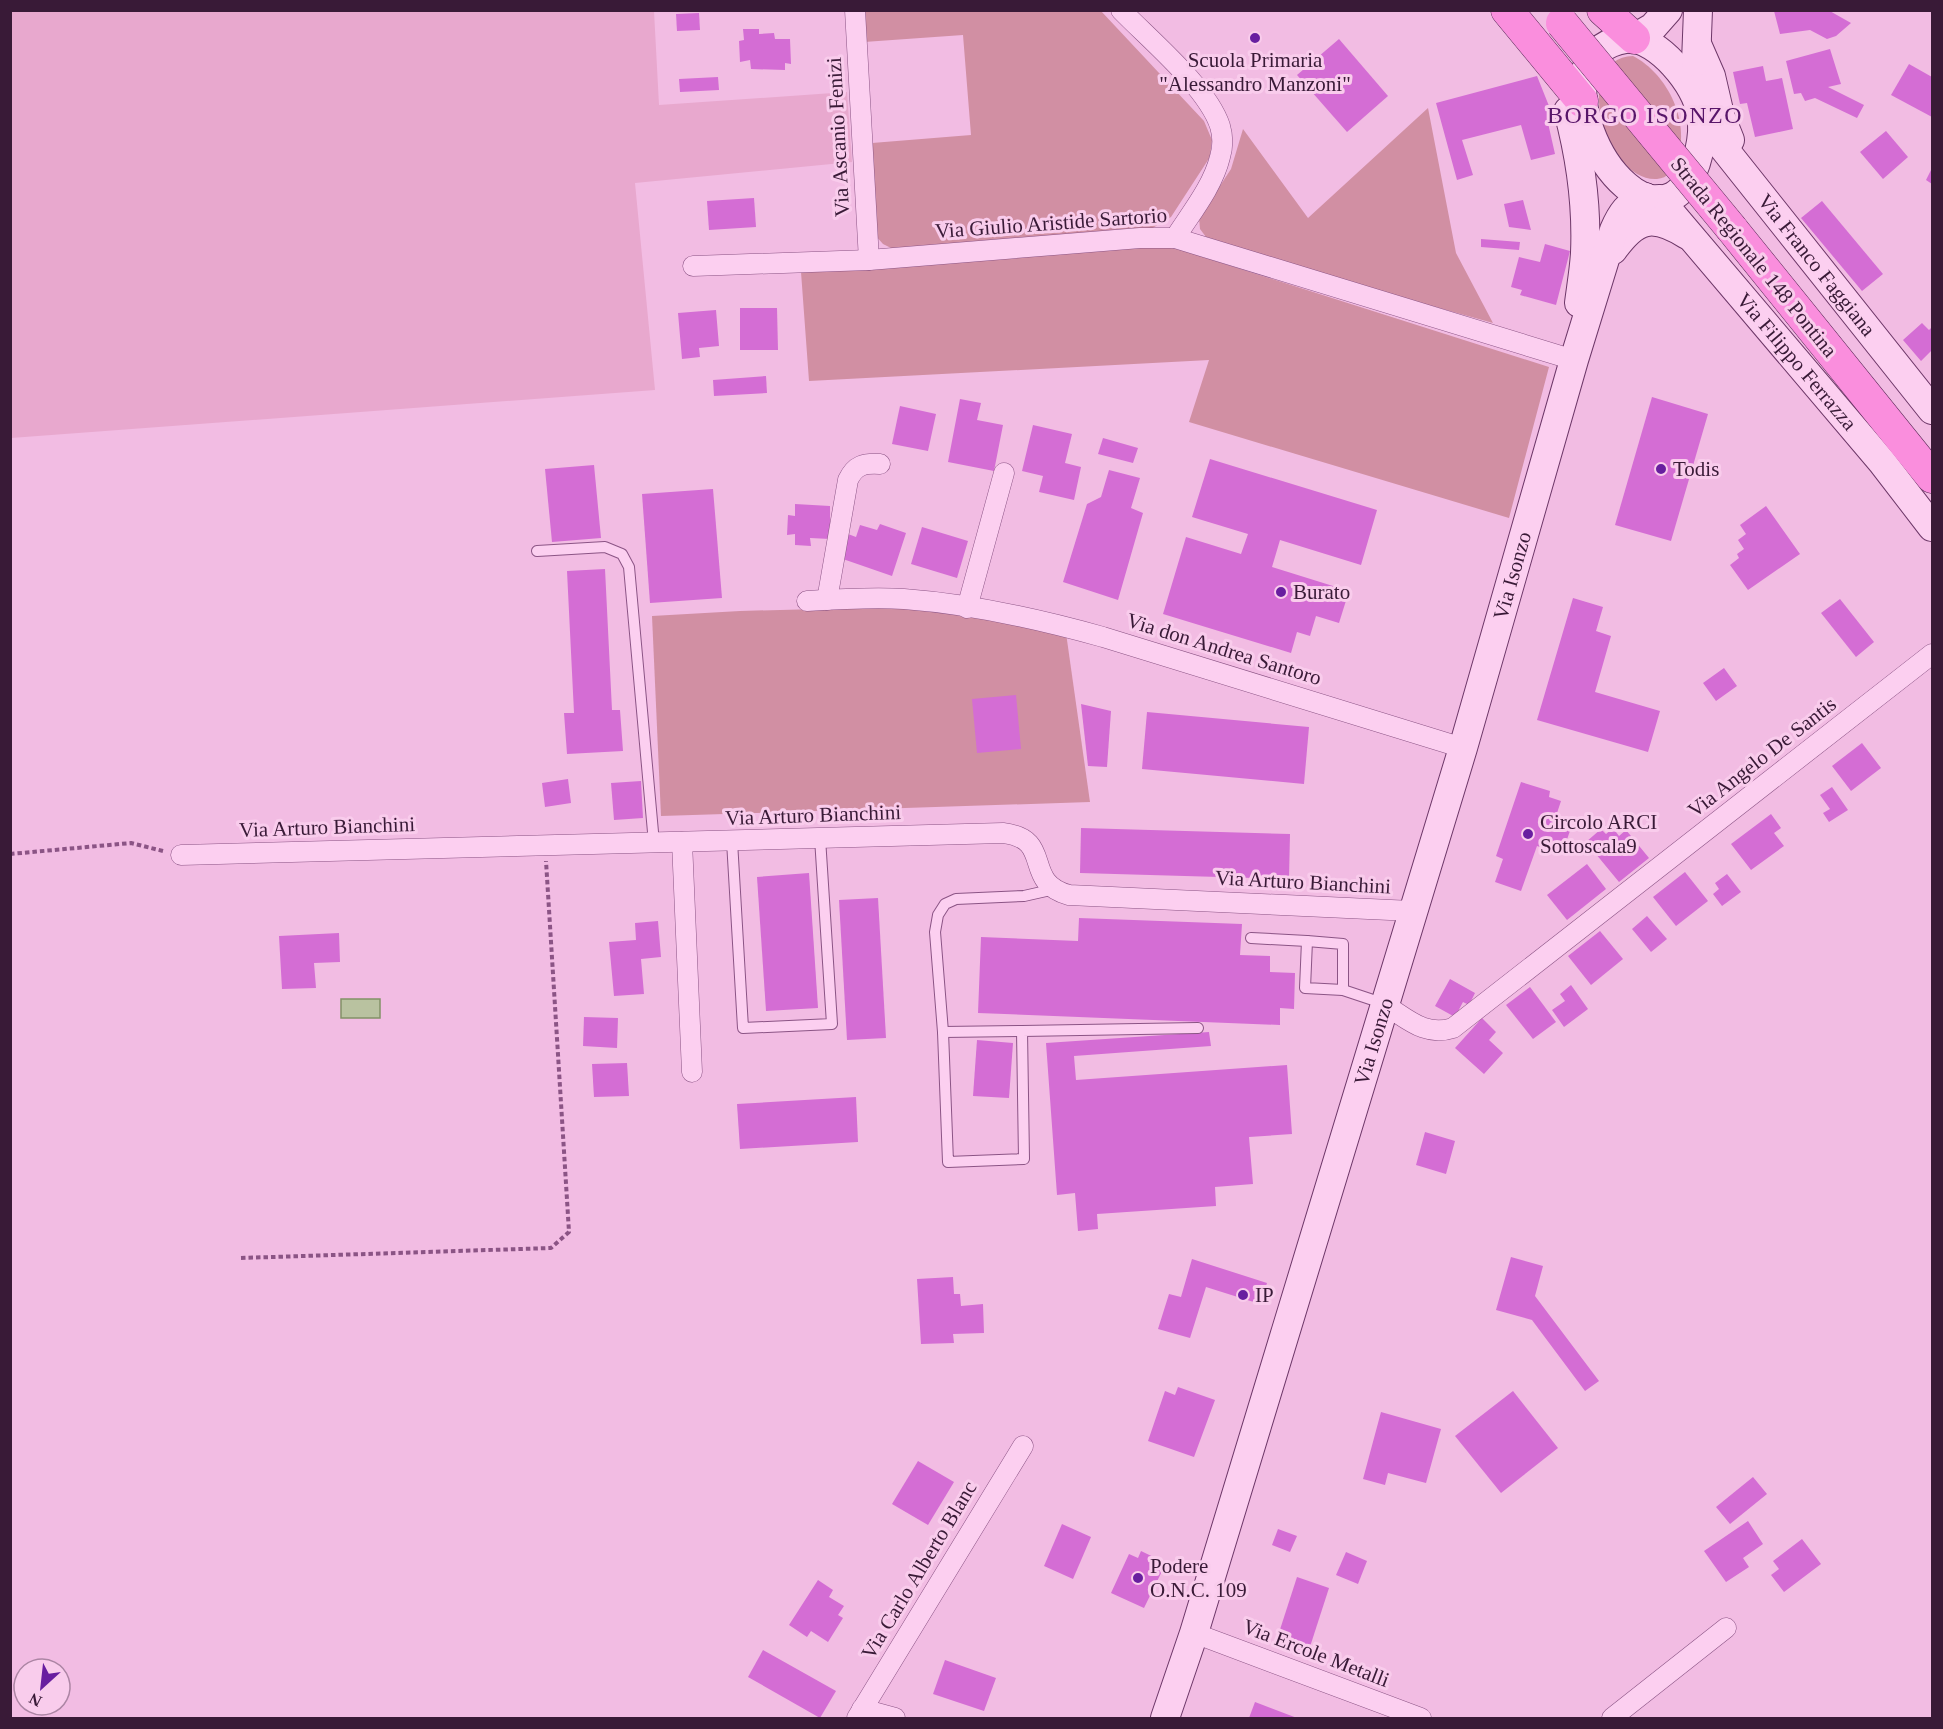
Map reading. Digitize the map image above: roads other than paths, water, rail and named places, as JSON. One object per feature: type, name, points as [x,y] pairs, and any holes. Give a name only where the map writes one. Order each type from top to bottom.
[{"type":"main road","points":[[1507,10],[1582,101]]},
{"type":"main road","points":[[1603,10],[1634,38],[1653,45],[1672,62],[1685,80],[1699,112]]},
{"type":"main road","points":[[1652,198],[1624,184],[1605,161],[1593,138],[1582,101],[1584,72],[1588,63],[1604,47],[1623,39],[1634,38],[1653,27],[1668,10]]},
{"type":"main road","points":[[1595,256],[1614,230],[1623,212],[1636,200],[1676,194],[1688,181],[1701,145],[1695,81],[1698,10]]},
{"type":"main road","name":"Strada Regionale 148 Pontina","points":[[1557,17],[1932,477]]},
{"type":"main road","points":[[1697,44],[1711,76],[1724,127],[1752,182]]},
{"type":"main road","points":[[1555,69],[1566,104],[1595,256]]},
{"type":"main road","name":"Via Franco Faggiana","points":[[1699,112],[1932,410]]},
{"type":"main road","points":[[1595,256],[1593,224],[1605,161]]},
{"type":"main road","name":"Via Filippo Ferrazza","points":[[1652,198],[1696,241],[1882,462],[1932,527]]},
{"type":"main road","points":[[1595,256],[1642,223],[1666,224],[1696,241]]},
{"type":"main road","name":"Via Isonzo","points":[[1164,1719],[1194,1633],[1463,748],[1574,360],[1595,256]]},
{"type":"street","name":"Via Ascanio Fenizi","points":[[855,10],[869,260]]},
{"type":"street","points":[[1121,10],[1196,88],[1212,109],[1222,136],[1221,156],[1214,175],[1175,238]]},
{"type":"street","name":"Via Giulio Aristide Sartorio","points":[[693,266],[869,260],[1140,238],[1175,238],[1574,360]]},
{"type":"street","points":[[827,600],[848,480],[851,473],[862,464],[880,464]]},
{"type":"street","points":[[968,608],[1004,472]]},
{"type":"street","name":"Via don Andrea Santoro","points":[[807,602],[905,600],[1026,618],[1078,630],[1463,748]]},
{"type":"street","name":"Via Angelo De Santis","points":[[1385,1005],[1426,1030],[1439,1031],[1453,1028],[1932,654]]},
{"type":"street","name":"Via Arturo Bianchini","points":[[181,855],[1010,834],[1023,838],[1033,848],[1043,879],[1055,889],[1069,895],[1412,911]]},
{"type":"street","points":[[682,842],[692,1072]]},
{"type":"street","name":"Via Carlo Alberto Blanc","points":[[859,1714],[1023,1446]]},
{"type":"street","points":[[1612,1719],[1726,1629]]},
{"type":"street","name":"Via Ercole Metalli","points":[[1194,1633],[1421,1719]]},
{"type":"street","points":[[859,1714],[895,1719]]},
{"type":"lane","points":[[537,551],[605,546],[622,554],[629,567],[654,843]]},
{"type":"lane","points":[[732,841],[743,1028],[832,1024],[820,838]]},
{"type":"lane","points":[[1022,1031],[1024,1159],[948,1162],[943,1032],[935,923],[945,904],[965,898],[1024,896],[1055,889]]},
{"type":"lane","points":[[1251,938],[1343,944],[1343,990]]},
{"type":"lane","points":[[1307,941],[1305,988],[1343,990],[1385,1005]]},
{"type":"lane","points":[[943,1032],[1198,1028]]},
{"type":"place","name":"Scuola Primaria \"Alessandro Manzoni\"","points":[[1255,38]]},
{"type":"place","name":"Todis","points":[[1661,469]]},
{"type":"place","name":"Burato","points":[[1281,592]]},
{"type":"place","name":"Circolo ARCI Sottoscala9","points":[[1528,834]]},
{"type":"place","name":"IP","points":[[1243,1295]]},
{"type":"place","name":"Podere O.N.C. 109","points":[[1138,1578]]},
{"type":"district","name":"BORGO ISONZO","points":[[1645,115]]}]
